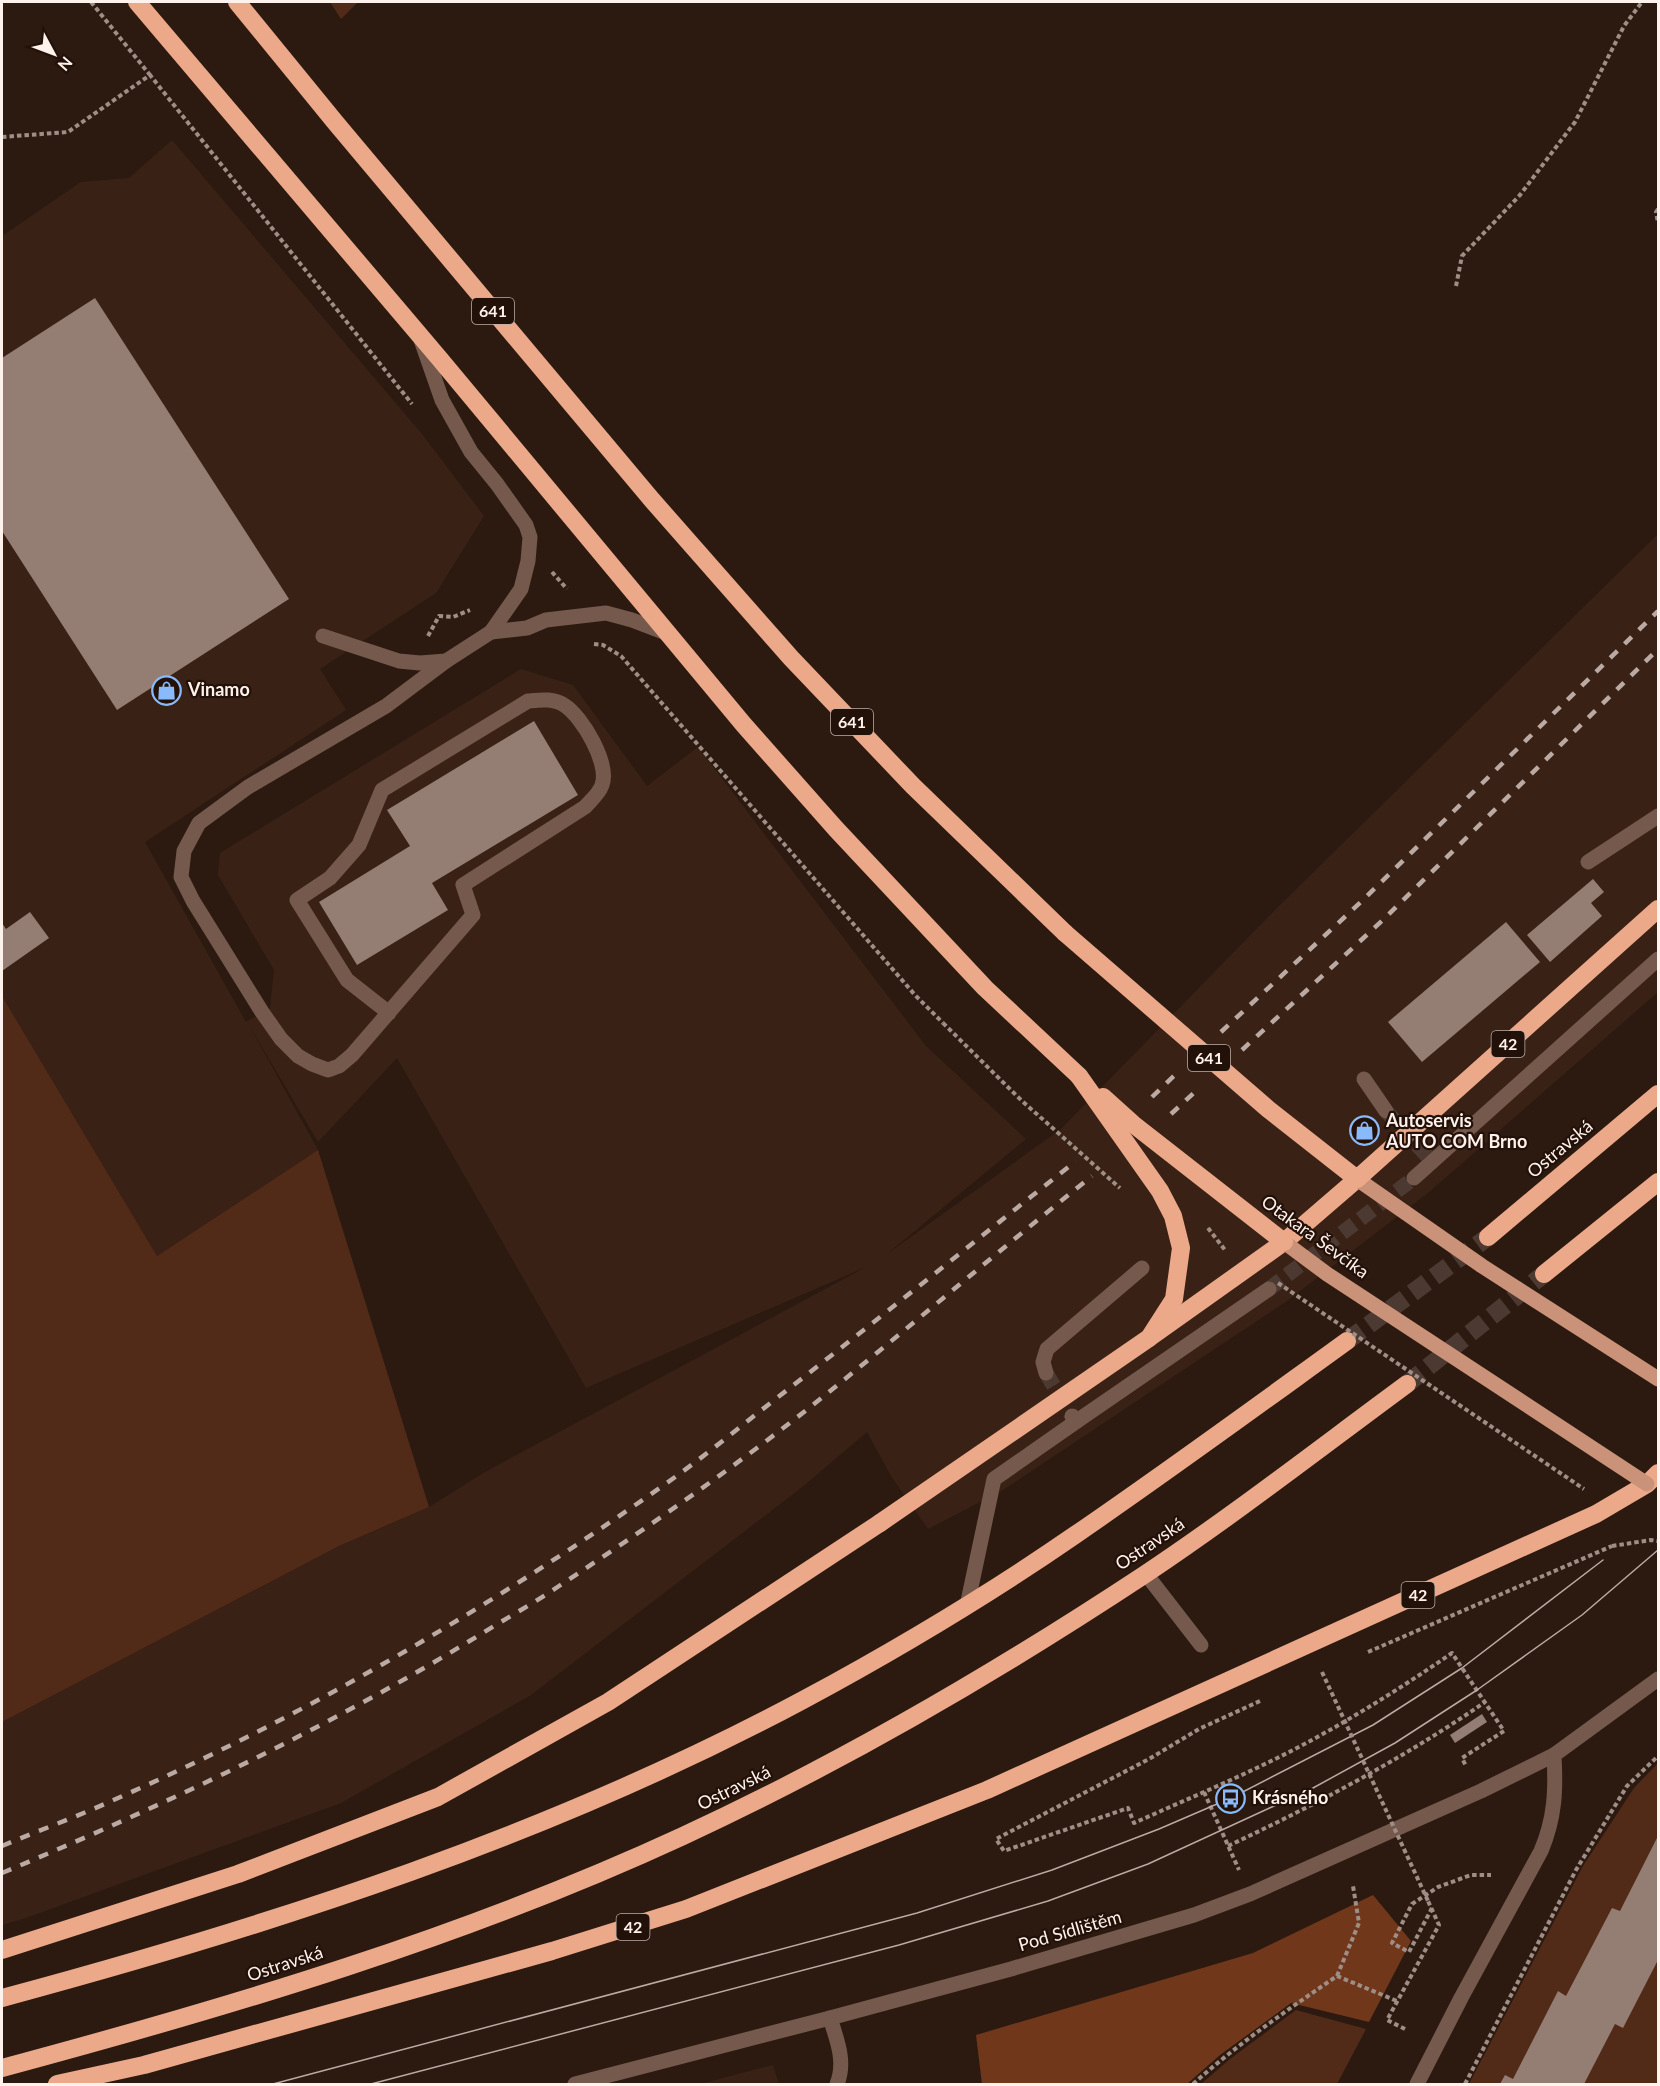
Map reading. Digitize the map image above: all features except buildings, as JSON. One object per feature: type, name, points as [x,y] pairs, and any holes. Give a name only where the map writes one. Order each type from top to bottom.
[{"type":"highway","name":"Otakara Ševčíka","points":[[137,2],[420,336],[666,633],[836,829],[985,988],[1079,1076],[1133,1124],[1284,1242]]},
{"type":"highway","name":"641","points":[[237,2],[645,491],[791,658],[913,786],[1065,933],[1268,1109],[1358,1179]]},
{"type":"highway","name":"42","points":[[2,1950],[238,1874],[438,1797],[608,1702],[880,1523],[1284,1242],[1358,1179],[1659,909]]},
{"type":"highway","points":[[1079,1076],[1160,1191],[1173,1216],[1181,1248],[1174,1299],[1149,1338]]},
{"type":"highway","name":"Ostravská","points":[[1488,1237],[1659,1094]]},
{"type":"highway","points":[[1544,1274],[1659,1182]]},
{"type":"highway","points":[[2,1998],[186,1947],[314,1907],[518,1833],[626,1787],[714,1745],[804,1699],[967,1606],[1073,1537],[1347,1341]]},
{"type":"highway","name":"Ostravská","points":[[2,2068],[303,1981],[491,1915],[680,1838],[768,1795],[888,1731],[1146,1574],[1407,1384]]},
{"type":"highway","name":"42","points":[[57,2085],[200,2050],[552,1951],[686,1910],[987,1790],[1596,1514],[1653,1478]]},
{"type":"main road","points":[[1358,1179],[1482,1266],[1659,1379]]},
{"type":"main road","name":"Otakara Ševčíka","points":[[1284,1242],[1337,1281],[1653,1478]]},
{"type":"street","points":[[389,1012],[348,980],[297,900],[330,878],[359,845],[382,790],[528,701],[546,699],[563,703],[576,714],[599,754],[604,772],[603,784],[597,795],[585,807],[463,885],[473,915],[389,1012],[352,1054],[339,1066],[328,1070],[312,1064],[298,1056],[281,1039],[262,1012],[181,877],[184,851],[199,823],[248,787],[386,706],[446,661],[491,632],[521,589],[528,561],[530,537],[526,525],[471,452],[442,400],[420,336]]},
{"type":"street","points":[[491,632],[527,628],[546,620],[606,614],[632,620],[666,633]]},
{"type":"street","points":[[322,636],[399,661],[414,663],[446,661]]},
{"type":"street","points":[[1588,862],[1659,816]]},
{"type":"street","points":[[1414,1178],[1430,1160],[1659,959]]},
{"type":"street","points":[[1364,1079],[1386,1111]]},
{"type":"street","points":[[1046,1373],[1043,1362],[1047,1349],[1142,1268]]},
{"type":"street","points":[[967,1606],[994,1479],[1074,1419],[1274,1286]]},
{"type":"street","points":[[1146,1574],[1201,1645]]},
{"type":"street","points":[[1417,2085],[1461,1998],[1541,1851],[1550,1829],[1556,1787],[1554,1755],[1659,1679]]},
{"type":"street","name":"Pod Sídlištěm","points":[[575,2085],[1011,1969],[1194,1916],[1250,1894],[1481,1791],[1554,1755]]},
{"type":"street","points":[[830,2018],[842,2065],[837,2085]]},
{"type":"path","points":[[91,2],[131,49],[418,411]]},
{"type":"path","points":[[1456,286],[1462,256],[1520,195],[1575,122],[1624,26],[1642,2]]},
{"type":"path","points":[[2,136],[68,132],[150,75]]},
{"type":"path","points":[[1659,209],[1656,212],[1659,223]]},
{"type":"path","points":[[528,561],[549,569],[571,593],[573,642],[603,645],[621,656],[907,987],[1021,1100],[1128,1196]]},
{"type":"path","points":[[414,663],[439,616],[453,617],[475,606]]},
{"type":"path","points":[[1208,1228],[1229,1256]]},
{"type":"path","points":[[1274,1286],[1584,1489]]},
{"type":"path","points":[[1365,1653],[1612,1546],[1651,1540],[1659,1541]]},
{"type":"path","points":[[1200,1729],[1149,1759],[996,1839],[1004,1851],[1128,1808],[1134,1823],[1311,1741],[1382,1700],[1452,1653],[1504,1731],[1462,1758],[1466,1766]]},
{"type":"path","points":[[1322,1672],[1440,1925],[1387,2020],[1405,2029]]},
{"type":"path","points":[[1228,1846],[1343,1789],[1450,1726],[1485,1702]]},
{"type":"path","points":[[1465,2085],[1576,1870],[1627,1786],[1659,1755]]},
{"type":"path","points":[[1204,1792],[1250,1894]]},
{"type":"path","points":[[1432,1908],[1409,1952],[1392,1942],[1412,1904],[1438,1887],[1471,1875],[1491,1875]]},
{"type":"path","points":[[1193,2085],[1223,2057],[1280,2014],[1337,1976],[1359,1923],[1353,1886]]},
{"type":"path","points":[[1337,1976],[1398,2001]]},
{"type":"shaded area","points":[[330,2],[358,2],[341,19]]},
{"type":"shaded area","points":[[172,140],[422,434],[484,516],[436,593],[320,669],[346,710],[145,842],[246,1022],[270,1008],[274,970],[218,875],[220,853],[521,669],[573,685],[647,786],[698,747],[926,1046],[1026,1139],[887,1254],[1061,1129],[1277,908],[1658,534],[1658,992],[1428,1193],[1287,1301],[1003,1490],[928,1529],[891,1476],[867,1432],[801,1488],[531,1695],[341,1803],[2,1925],[2,1722],[339,1546],[429,1507],[485,1472],[866,1267],[586,1388],[397,1058],[318,1142],[249,1025],[318,1150],[157,1256],[2,996],[2,236],[81,182],[129,178]]},
{"type":"shaded area","points":[[2,996],[157,1256],[318,1150],[429,1507],[339,1546],[2,1722]]},
{"type":"shaded area","points":[[1658,1763],[1658,2084],[1469,2084],[1583,1866],[1634,1788]]},
{"type":"shaded area","points":[[1373,1895],[1411,1941],[1369,2022],[1291,2003],[1220,2055],[1187,2084],[982,2084],[976,2035],[1253,1953]]},
{"type":"shaded area","points":[[1296,2010],[1366,2029],[1337,2084],[1201,2084],[1230,2059]]},
{"type":"shaded area","points":[[773,2065],[779,2084],[700,2084]]},
{"type":"tunnel","points":[[1386,1111],[1428,1157]]},
{"type":"tunnel","points":[[1269,1289],[1414,1178]]},
{"type":"tunnel","points":[[1347,1341],[1488,1237]]},
{"type":"tunnel","points":[[1407,1384],[1544,1274]]},
{"type":"tunnel","points":[[1046,1373],[1072,1416]]},
{"type":"tram line","points":[[371,2084],[899,1945],[1048,1901],[1148,1864],[1313,1788],[1395,1743],[1477,1690],[1582,1615],[1658,1550]]},
{"type":"tram line","points":[[273,2084],[917,1913],[1052,1870],[1159,1829],[1231,1798],[1373,1725],[1462,1668],[1603,1560]]},
{"type":"railway","points":[[1221,1032],[1363,900],[1658,611]]},
{"type":"railway","points":[[1242,1050],[1384,919],[1658,649]]},
{"type":"railway","points":[[1152,1097],[1176,1074]]},
{"type":"railway","points":[[1171,1114],[1196,1091]]},
{"type":"railway","points":[[2,1846],[109,1802],[253,1734],[393,1658],[529,1576],[690,1466],[1076,1161]]},
{"type":"railway","points":[[2,1873],[186,1792],[306,1733],[423,1668],[550,1592],[748,1455],[845,1379],[1092,1176]]},
{"type":"place","name":"Vinamo","points":[[167,690]]},
{"type":"place","name":"Autoservis AUTO COM Brno","points":[[1365,1131]]},
{"type":"place","name":"Krásného","points":[[1231,1798]]}]
